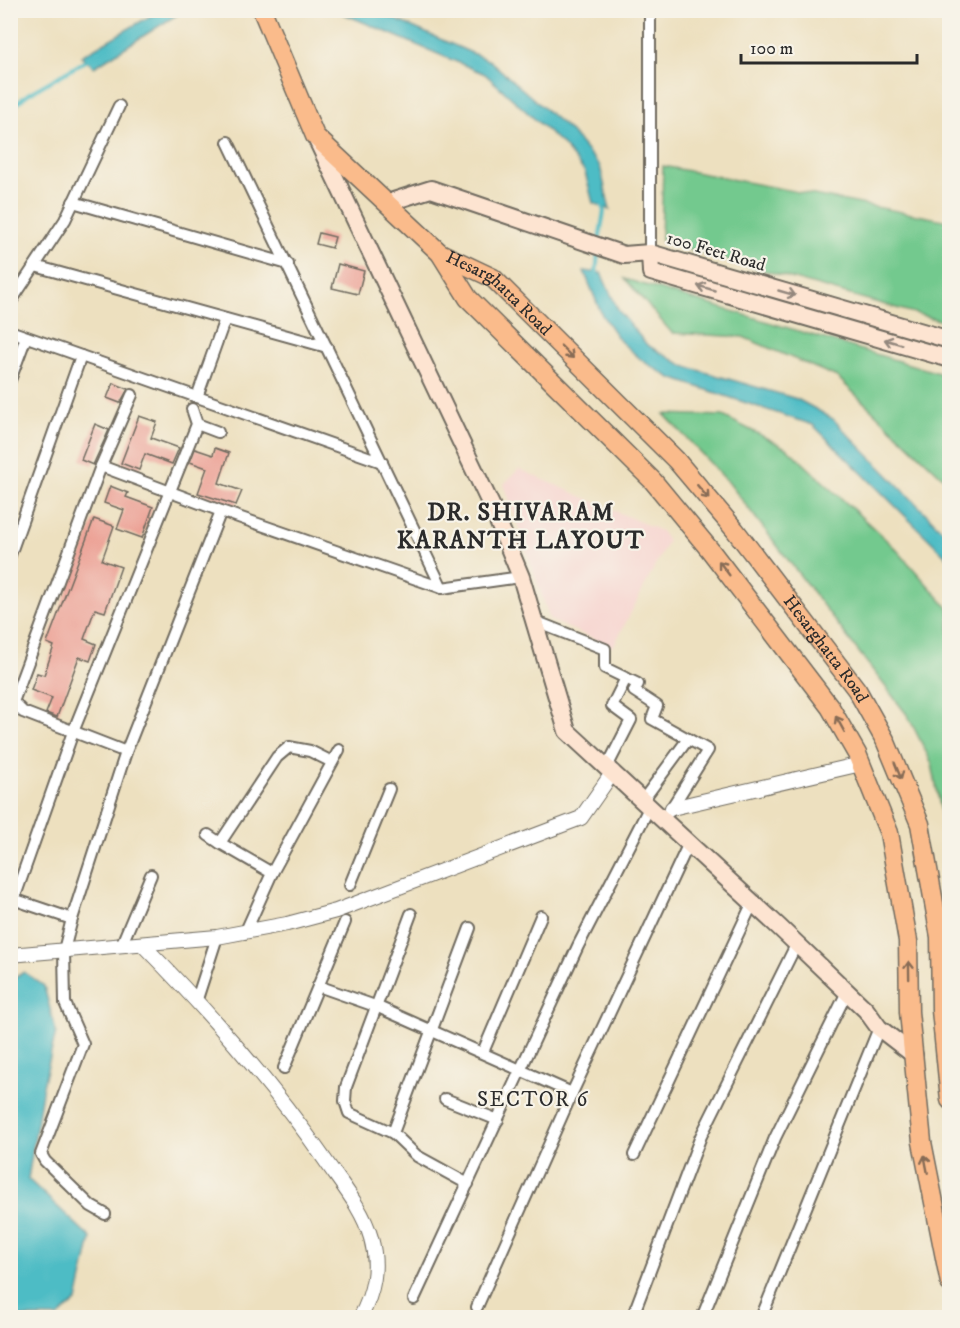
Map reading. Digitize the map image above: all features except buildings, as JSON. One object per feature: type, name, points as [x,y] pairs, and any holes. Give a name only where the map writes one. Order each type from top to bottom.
[{"type":"main road","points":[[262,10],[315,136],[487,496],[521,577],[567,731],[658,809],[689,843],[866,1010],[879,1028],[914,1055]]},
{"type":"main road","points":[[315,136],[440,253]]},
{"type":"main road","points":[[387,203],[431,189],[624,255],[650,254]]},
{"type":"main road","name":"Hesarghatta Road","points":[[440,253],[468,298],[653,481],[710,550],[830,707],[861,764],[889,833],[899,887],[908,940],[909,1012],[922,1142],[950,1283]]},
{"type":"main road","name":"Hesarghatta Road","points":[[440,253],[493,278],[676,460],[735,530],[857,690],[885,740],[920,824],[940,938],[941,1010],[950,1100]]},
{"type":"main road","name":"100 Feet Road","points":[[950,340],[650,254],[651,272],[950,359]]},
{"type":"street","points":[[650,10],[650,254]]},
{"type":"street","points":[[10,303],[65,220],[119,106]]},
{"type":"street","points":[[228,142],[442,588]]},
{"type":"street","points":[[73,202],[288,264]]},
{"type":"street","points":[[35,266],[327,347]]},
{"type":"street","points":[[197,397],[225,319]]},
{"type":"street","points":[[10,331],[382,462]]},
{"type":"street","points":[[10,380],[26,337]]},
{"type":"street","points":[[10,555],[81,356]]},
{"type":"street","points":[[10,719],[25,665],[101,466],[132,395]]},
{"type":"street","points":[[72,919],[12,898],[74,732],[197,424],[192,409]]},
{"type":"street","points":[[197,424],[218,432]]},
{"type":"street","points":[[101,466],[221,511],[442,588],[521,577]]},
{"type":"street","points":[[105,1214],[91,1206],[45,1161],[41,1154],[83,1044],[65,1003],[64,950],[126,752],[221,511]]},
{"type":"street","points":[[532,620],[605,649],[605,668],[638,684],[634,691],[657,706],[652,719],[708,750],[658,809]]},
{"type":"street","points":[[10,955],[245,933],[336,911],[581,818],[610,770],[631,720],[612,706],[626,678]]},
{"type":"street","points":[[13,705],[126,752]]},
{"type":"street","points":[[658,809],[688,739]]},
{"type":"street","points":[[220,843],[277,757],[289,747],[310,751],[332,762]]},
{"type":"street","points":[[245,933],[272,873],[339,750]]},
{"type":"street","points":[[414,1299],[608,886],[648,810],[861,764]]},
{"type":"street","points":[[350,885],[389,789]]},
{"type":"street","points":[[208,835],[272,873]]},
{"type":"street","points":[[477,1307],[572,1093],[689,843]]},
{"type":"street","points":[[121,946],[151,875]]},
{"type":"street","points":[[634,1155],[753,902]]},
{"type":"street","points":[[411,914],[378,1007],[346,1087],[345,1101],[349,1113],[393,1133],[417,1156],[468,1184]]},
{"type":"street","points":[[483,1052],[541,916]]},
{"type":"street","points":[[284,1068],[345,922]]},
{"type":"street","points":[[393,1133],[470,928]]},
{"type":"street","points":[[197,999],[217,937]]},
{"type":"street","points":[[632,1317],[701,1136],[797,943]]},
{"type":"street","points":[[142,944],[197,999],[283,1098],[363,1217],[372,1241],[375,1268],[372,1296],[360,1317]]},
{"type":"street","points":[[318,986],[378,1007],[572,1093]]},
{"type":"street","points":[[702,1317],[775,1138],[847,992]]},
{"type":"street","points":[[761,1317],[879,1028]]},
{"type":"street","points":[[445,1099],[498,1120]]},
{"type":"shaded area","points":[[519,469],[661,531],[668,541],[613,647],[550,620],[504,484]]},
{"type":"green space","points":[[663,166],[949,221],[949,323],[661,241]]},
{"type":"green space","points":[[625,279],[949,376],[949,483],[837,377],[743,337],[672,333]]},
{"type":"green space","points":[[664,414],[723,416],[788,449],[896,549],[949,609],[949,854],[932,764],[908,716],[729,483]]},
{"type":"water","points":[[159,11],[183,11],[94,67],[81,56]]},
{"type":"water","points":[[337,11],[376,11],[490,61],[569,130],[600,166],[610,210],[593,203],[585,172],[561,143],[485,74]]},
{"type":"water","points":[[584,271],[601,273],[618,310],[647,345],[684,366],[797,399],[833,419],[949,537],[949,559],[813,425],[671,378],[644,362],[620,341],[602,315]]},
{"type":"water","points":[[24,972],[44,986],[56,1032],[43,1086],[28,1179],[91,1238],[77,1301],[58,1317],[11,1317],[10,981]]},
{"type":"waterway","points":[[10,109],[28,94],[91,58]]},
{"type":"waterway","points":[[599,241],[604,211],[602,204]]},
{"type":"waterway","points":[[596,276],[598,251]]},
{"type":"district","name":"DR. SHIVARAM KARANTH LAYOUT","points":[[521,527]]},
{"type":"district","name":"SECTOR 6","points":[[533,1100]]}]
